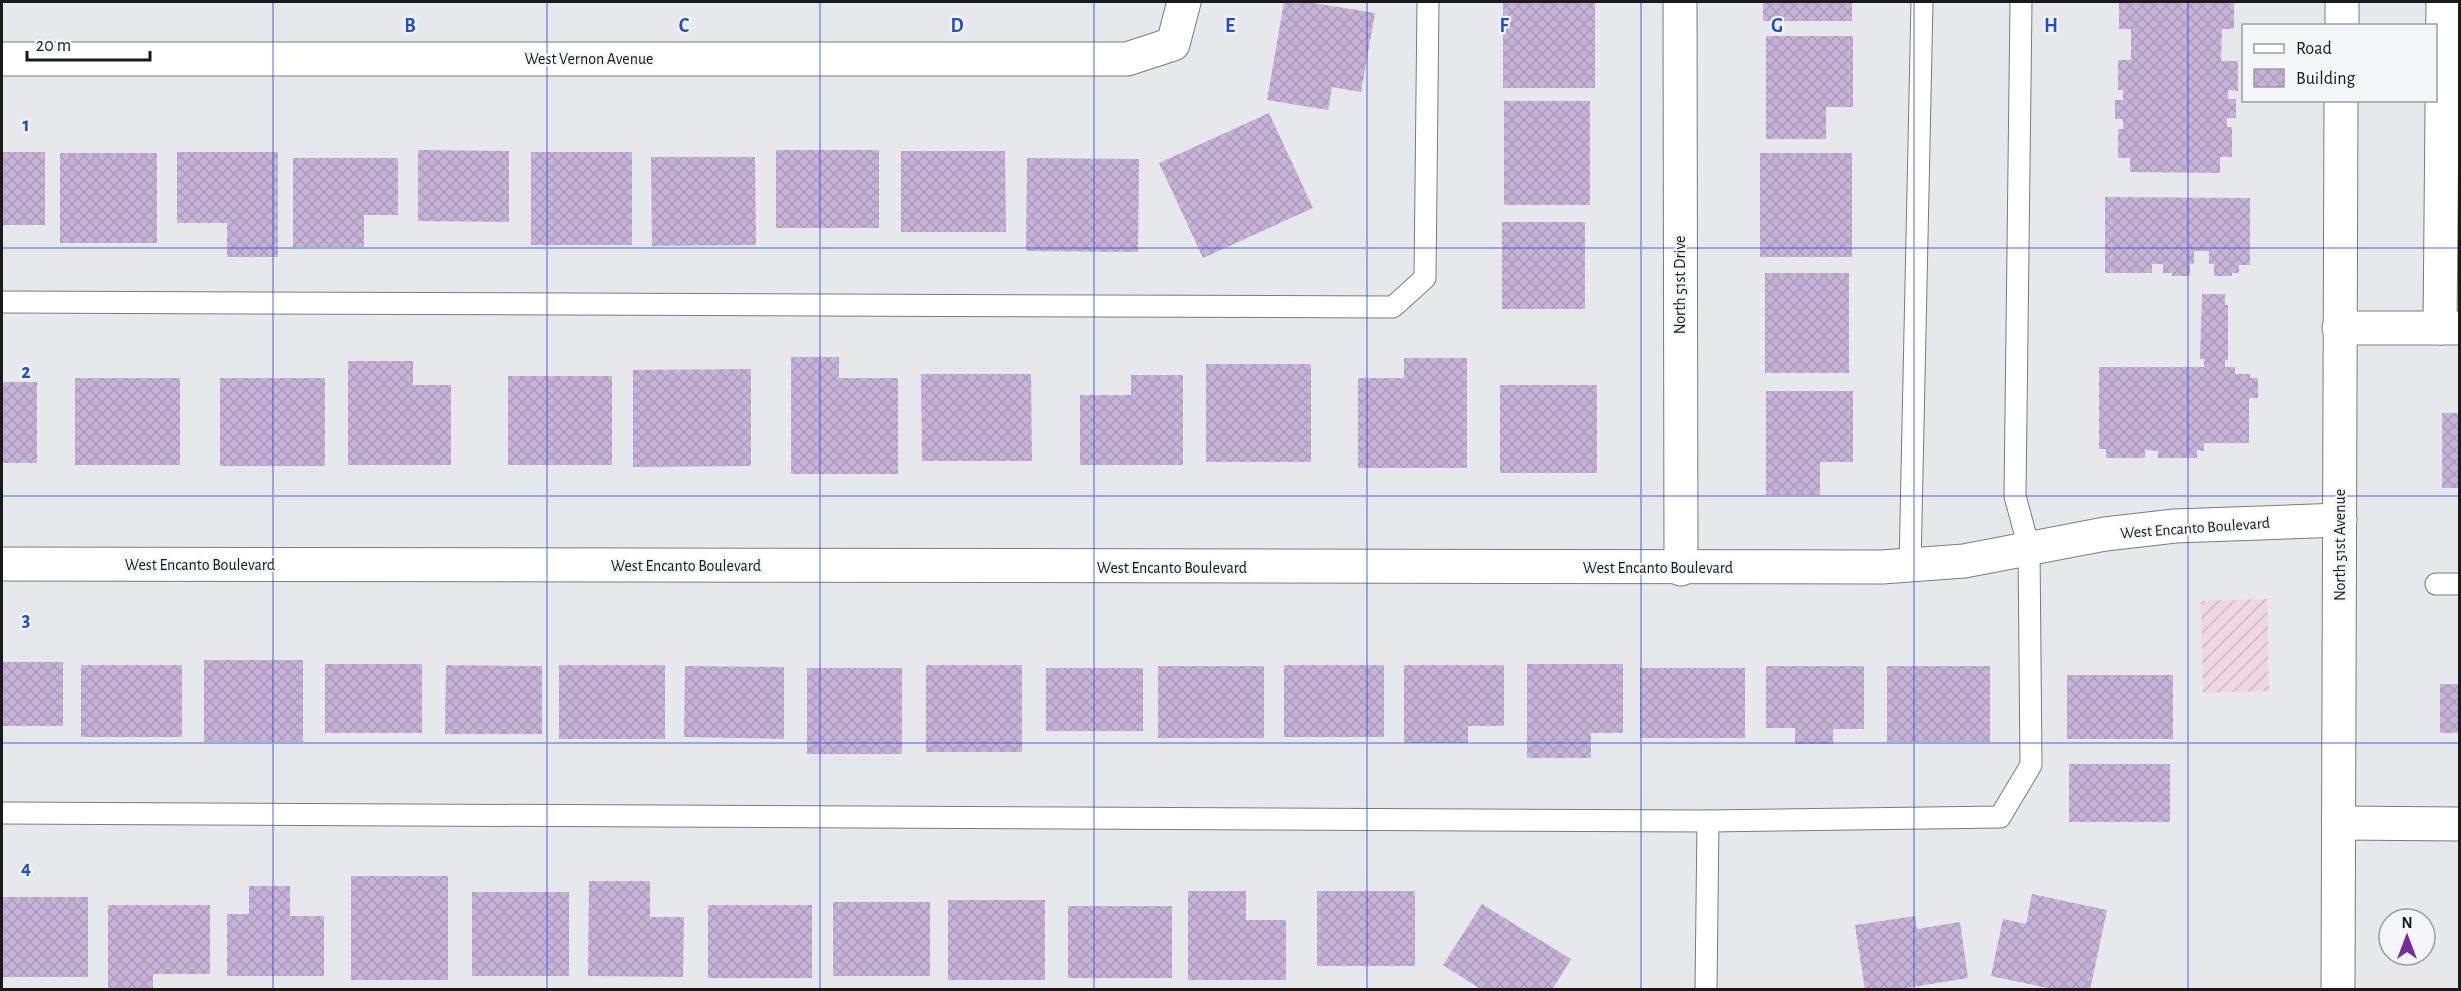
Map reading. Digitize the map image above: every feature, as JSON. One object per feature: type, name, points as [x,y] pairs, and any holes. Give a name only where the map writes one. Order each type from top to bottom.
[{"type":"street","name":"West Vernon Avenue","points":[[2,59],[1127,59],[1173,44],[1184,2]]},
{"type":"street","name":"North 51st Drive","points":[[1680,2],[1681,569]]},
{"type":"street","points":[[2342,2],[2342,24]]},
{"type":"street","points":[[2338,328],[2450,328],[2443,2]]},
{"type":"street","name":"North 51st Avenue","points":[[2338,990],[2340,520],[2338,328],[2341,102]]},
{"type":"street","name":"West Encanto Boulevard","points":[[2,564],[1681,569],[1910,567],[1964,561],[2105,534],[2175,526],[2340,520]]},
{"type":"street","points":[[2338,824],[2460,824]]},
{"type":"lane","points":[[2,302],[1393,307],[1425,278],[1428,2]]},
{"type":"lane","points":[[1910,567],[1922,2]]},
{"type":"lane","points":[[2,813],[1708,821],[2000,817],[2031,765],[2029,548],[2015,496],[2020,2]]},
{"type":"lane","points":[[2436,584],[2460,584]]},
{"type":"lane","points":[[1706,990],[1708,821]]},
{"type":"shaded area","points":[[2267,599],[2269,691],[2203,693],[2201,601]]},
{"type":"building","points":[[1284,2],[1307,2],[1375,13],[1361,92],[1332,87],[1328,110],[1267,100]]},
{"type":"building","points":[[1503,2],[1595,2],[1595,88],[1503,88]]},
{"type":"building","points":[[1763,2],[1852,2],[1852,21],[1763,21]]},
{"type":"building","points":[[2119,2],[2234,2],[2234,29],[2222,29],[2221,61],[2238,61],[2238,91],[2228,90],[2228,99],[2236,99],[2236,118],[2227,118],[2227,127],[2232,127],[2232,157],[2220,157],[2220,173],[2130,172],[2130,158],[2118,158],[2118,129],[2123,129],[2123,119],[2115,119],[2115,100],[2123,100],[2123,90],[2118,90],[2118,60],[2131,60],[2131,29],[2119,29]]},
{"type":"building","points":[[1766,36],[1853,36],[1853,107],[1826,107],[1826,139],[1766,139]]},
{"type":"building","points":[[1504,101],[1590,101],[1590,205],[1504,205]]},
{"type":"building","points":[[1269,113],[1313,208],[1203,258],[1159,163]]},
{"type":"building","points":[[418,150],[509,151],[509,222],[418,221]]},
{"type":"building","points":[[776,150],[879,150],[879,228],[776,228]]},
{"type":"building","points":[[901,151],[1005,151],[1006,232],[901,232]]},
{"type":"building","points":[[2,152],[45,152],[45,225],[2,225]]},
{"type":"building","points":[[177,152],[278,152],[278,257],[227,257],[227,223],[177,223]]},
{"type":"building","points":[[531,152],[632,152],[632,245],[531,245]]},
{"type":"building","points":[[60,153],[157,153],[157,243],[60,243]]},
{"type":"building","points":[[1760,153],[1852,153],[1852,257],[1760,257]]},
{"type":"building","points":[[651,157],[755,157],[756,245],[652,246]]},
{"type":"building","points":[[293,158],[398,158],[398,215],[364,215],[364,247],[293,247]]},
{"type":"building","points":[[1027,158],[1139,159],[1138,252],[1026,251]]},
{"type":"building","points":[[2105,197],[2250,198],[2250,265],[2239,265],[2239,273],[2232,273],[2232,276],[2214,276],[2214,264],[2209,264],[2209,251],[2194,251],[2194,264],[2190,264],[2190,276],[2172,276],[2172,273],[2163,273],[2163,264],[2152,264],[2152,273],[2105,273]]},
{"type":"building","points":[[1502,222],[1585,222],[1585,309],[1502,309]]},
{"type":"building","points":[[1765,273],[1849,273],[1849,373],[1765,373]]},
{"type":"building","points":[[2202,294],[2225,294],[2225,305],[2228,305],[2228,360],[2225,360],[2225,367],[2235,367],[2235,374],[2250,374],[2250,378],[2258,378],[2258,398],[2249,398],[2249,443],[2204,443],[2204,451],[2197,450],[2197,458],[2158,458],[2158,451],[2145,450],[2145,458],[2106,458],[2106,449],[2099,449],[2099,367],[2204,367],[2204,359],[2200,359]]},
{"type":"building","points":[[791,357],[839,357],[839,378],[898,378],[898,474],[791,474]]},
{"type":"building","points":[[1404,358],[1467,358],[1467,468],[1358,468],[1358,378],[1404,378]]},
{"type":"building","points":[[348,361],[413,361],[413,385],[451,385],[451,465],[348,465]]},
{"type":"building","points":[[1206,364],[1311,364],[1311,462],[1206,462]]},
{"type":"building","points":[[751,369],[751,466],[633,467],[633,370]]},
{"type":"building","points":[[921,374],[1031,374],[1032,461],[922,461]]},
{"type":"building","points":[[1131,375],[1183,375],[1183,465],[1080,465],[1080,395],[1131,395]]},
{"type":"building","points":[[508,376],[612,376],[612,465],[508,465]]},
{"type":"building","points":[[75,378],[180,378],[180,465],[75,465]]},
{"type":"building","points":[[220,378],[325,378],[325,466],[220,466]]},
{"type":"building","points":[[2,382],[37,382],[37,463],[2,463]]},
{"type":"building","points":[[1500,385],[1597,385],[1597,473],[1500,473]]},
{"type":"building","points":[[1766,391],[1853,391],[1853,462],[1820,462],[1820,495],[1766,495]]},
{"type":"building","points":[[2442,413],[2460,413],[2460,488],[2442,488]]},
{"type":"building","points":[[204,660],[303,660],[303,742],[204,742]]},
{"type":"building","points":[[2,662],[63,662],[63,726],[2,726]]},
{"type":"building","points":[[325,664],[422,664],[422,733],[325,733]]},
{"type":"building","points":[[1527,664],[1623,664],[1623,733],[1591,733],[1591,758],[1527,758]]},
{"type":"building","points":[[81,665],[182,665],[182,737],[81,737]]},
{"type":"building","points":[[446,665],[542,666],[542,734],[445,734]]},
{"type":"building","points":[[559,665],[665,665],[665,739],[559,739]]},
{"type":"building","points":[[926,665],[1022,665],[1022,752],[926,752]]},
{"type":"building","points":[[1284,665],[1384,665],[1384,737],[1284,737]]},
{"type":"building","points":[[1404,665],[1504,665],[1504,726],[1468,726],[1468,743],[1404,743]]},
{"type":"building","points":[[685,666],[784,667],[784,739],[684,737]]},
{"type":"building","points":[[1158,666],[1264,666],[1264,738],[1158,738]]},
{"type":"building","points":[[1766,666],[1864,666],[1864,729],[1833,729],[1833,744],[1795,744],[1795,728],[1766,728]]},
{"type":"building","points":[[1887,666],[1990,666],[1990,742],[1887,742]]},
{"type":"building","points":[[807,668],[902,668],[902,754],[807,754]]},
{"type":"building","points":[[1046,668],[1143,668],[1143,731],[1046,731]]},
{"type":"building","points":[[1640,668],[1745,668],[1745,738],[1640,738]]},
{"type":"building","points":[[2067,675],[2173,675],[2173,739],[2067,739]]},
{"type":"building","points":[[2440,684],[2460,684],[2460,733],[2440,733]]},
{"type":"building","points":[[2069,764],[2170,764],[2170,822],[2069,822]]},
{"type":"building","points":[[351,876],[448,876],[448,980],[351,980]]},
{"type":"building","points":[[589,881],[650,881],[650,917],[684,917],[683,977],[588,976]]},
{"type":"building","points":[[249,886],[290,886],[290,916],[324,916],[324,976],[227,976],[227,914],[249,914]]},
{"type":"building","points":[[1188,891],[1246,891],[1246,920],[1286,920],[1286,980],[1188,980]]},
{"type":"building","points":[[1317,891],[1415,891],[1415,966],[1317,966]]},
{"type":"building","points":[[472,892],[569,892],[569,976],[472,976]]},
{"type":"building","points":[[2032,894],[2107,910],[2090,990],[2057,990],[1991,976],[2003,919],[2026,924]]},
{"type":"building","points":[[2,897],[88,897],[88,977],[2,977]]},
{"type":"building","points":[[948,900],[1045,900],[1045,980],[948,980]]},
{"type":"building","points":[[833,902],[930,902],[930,976],[833,976]]},
{"type":"building","points":[[1482,904],[1571,959],[1552,990],[1482,990],[1443,965]]},
{"type":"building","points":[[108,905],[210,905],[210,974],[153,974],[153,990],[108,990]]},
{"type":"building","points":[[708,905],[812,905],[812,978],[708,978]]},
{"type":"building","points":[[1068,906],[1172,906],[1172,978],[1068,978]]},
{"type":"building","points":[[1915,916],[1917,929],[1960,922],[1968,978],[1894,990],[1865,990],[1855,925]]}]
